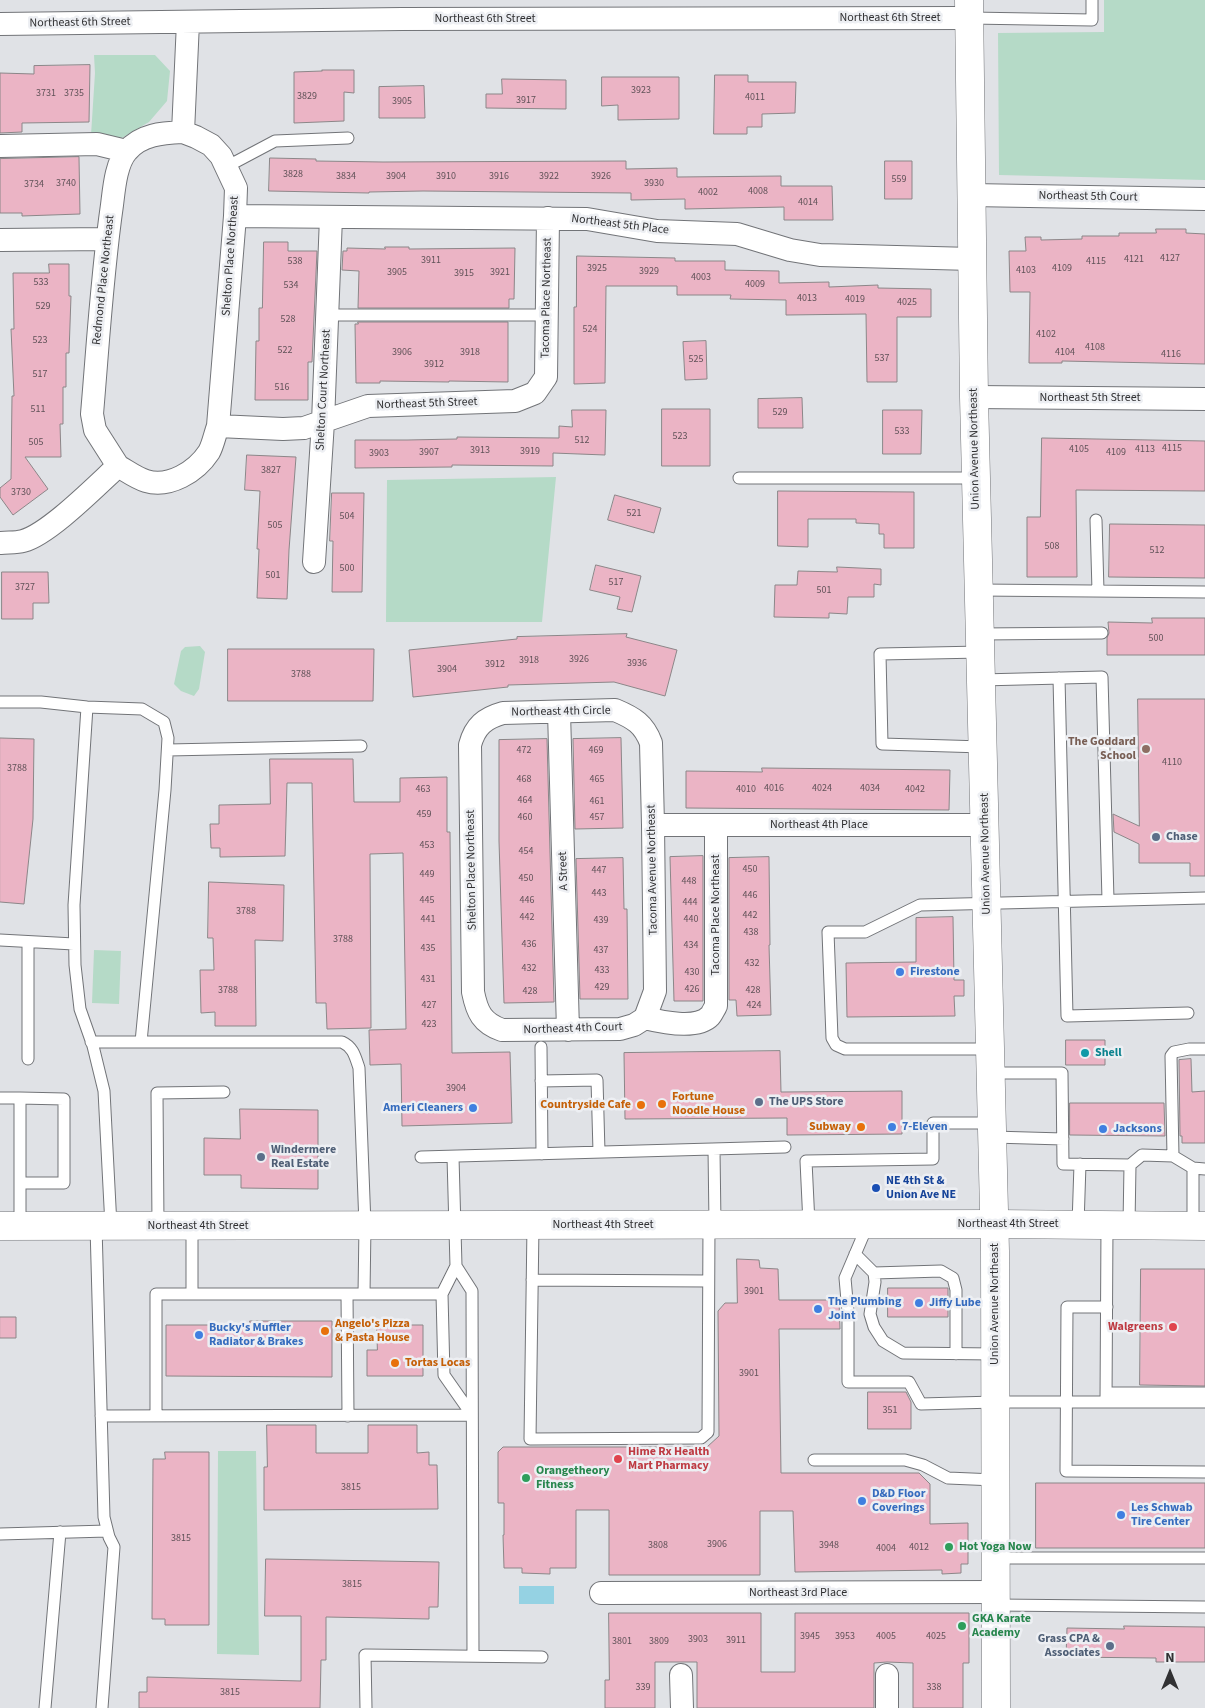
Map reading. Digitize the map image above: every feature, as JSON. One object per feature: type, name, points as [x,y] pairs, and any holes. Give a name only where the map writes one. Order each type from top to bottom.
[{"type":"street","name":"Northeast 6th Street","points":[[0,24],[188,22],[403,9],[969,9]]},
{"type":"street","name":"Union Avenue Northeast","points":[[969,9],[974,397],[995,1224],[996,1708]]},
{"type":"street","points":[[0,146],[97,144],[126,151],[140,141],[158,133],[183,132],[188,22]]},
{"type":"street","name":"Shelton Place Northeast","points":[[183,132],[210,145],[221,156],[236,188],[218,426]]},
{"type":"street","name":"Redmond Place Northeast","points":[[118,466],[104,446],[96,430],[92,414],[107,239],[117,172],[126,151]]},
{"type":"street","name":"Northeast 5th Court","points":[[971,195],[1205,199]]},
{"type":"street","name":"Northeast 5th Place","points":[[235,216],[587,219],[657,231],[736,234],[790,250],[820,255],[972,259]]},
{"type":"street","name":"Shelton Court Northeast","points":[[314,562],[323,422],[331,217]]},
{"type":"street","name":"Tacoma Place Northeast","points":[[546,377],[548,218]]},
{"type":"street","points":[[0,240],[107,239]]},
{"type":"street","name":"Northeast 5th Street","points":[[218,426],[304,428],[368,406],[515,401],[535,393],[546,377]]},
{"type":"street","name":"Northeast 5th Street","points":[[974,397],[1205,399]]},
{"type":"street","points":[[0,543],[23,541],[39,534],[118,466],[146,481],[163,482],[181,478],[209,452],[218,426]]},
{"type":"street","name":"Northeast 4th Circle","points":[[480,724],[490,717],[503,713],[615,710],[631,717],[640,724]]},
{"type":"street","name":"A Street","points":[[560,712],[568,1030]]},
{"type":"street","name":"Shelton Place Northeast","points":[[480,724],[473,734],[470,745],[473,992],[476,1007],[483,1017]]},
{"type":"street","name":"Tacoma Avenue Northeast","points":[[640,724],[648,733],[651,744],[654,825],[655,991],[645,1018]]},
{"type":"street","name":"Northeast 4th Place","points":[[654,825],[985,825]]},
{"type":"street","name":"Tacoma Place Northeast","points":[[645,1018],[666,1024],[699,1022],[710,1016],[716,1006],[716,825]]},
{"type":"street","name":"Northeast 4th Court","points":[[483,1017],[490,1026],[502,1030],[620,1029],[634,1025],[645,1018]]},
{"type":"street","name":"Northeast 4th Street","points":[[10,1226],[712,1224],[1199,1226]]},
{"type":"street","name":"Northeast 3rd Place","points":[[601,1594],[996,1599]]},
{"type":"street","points":[[681,1675],[682,1708]]},
{"type":"street","points":[[886,1675],[886,1708]]},
{"type":"lane","points":[[969,9],[1092,20],[1092,0]]},
{"type":"lane","points":[[226,166],[275,141],[348,138]]},
{"type":"lane","points":[[327,315],[547,315]]},
{"type":"lane","points":[[739,478],[976,478]]},
{"type":"lane","points":[[1096,520],[1098,591]]},
{"type":"lane","points":[[979,590],[1205,592]]},
{"type":"lane","points":[[983,747],[882,744],[880,654],[980,643],[1102,634]]},
{"type":"lane","points":[[981,680],[1102,677],[1108,900]]},
{"type":"lane","points":[[1059,678],[1067,1016],[1188,1013]]},
{"type":"lane","points":[[0,702],[41,702],[87,708],[142,709],[164,722],[168,738],[168,750],[141,1042]]},
{"type":"lane","points":[[87,708],[74,905],[74,944],[80,1009],[104,1091],[101,1416],[104,1517],[107,1531],[114,1547],[114,1560],[102,1708]]},
{"type":"lane","points":[[168,750],[361,746]]},
{"type":"lane","points":[[1130,1165],[1063,1164],[1062,1073],[991,1061],[845,1049],[836,1045],[832,1038],[828,932],[865,932],[920,905],[1205,898]]},
{"type":"lane","points":[[0,940],[74,944]]},
{"type":"lane","points":[[28,942],[28,1059]]},
{"type":"lane","points":[[91,1042],[342,1042],[350,1046],[359,1068],[365,1225],[364,1294]]},
{"type":"lane","points":[[541,1047],[542,1154]]},
{"type":"lane","points":[[1173,1156],[1171,1056],[1174,1052],[1189,1049],[1205,1049]]},
{"type":"lane","points":[[541,1081],[597,1080],[599,1152]]},
{"type":"lane","points":[[158,1226],[157,1092],[224,1092]]},
{"type":"lane","points":[[0,1098],[64,1099],[64,1183],[20,1183]]},
{"type":"lane","points":[[10,1226],[20,1183],[20,1098]]},
{"type":"lane","points":[[809,1224],[806,1160],[933,1159],[933,1123],[1063,1139]]},
{"type":"lane","points":[[421,1157],[785,1147]]},
{"type":"lane","points":[[533,1225],[530,1439],[701,1438],[708,1432],[708,1281],[714,1149]]},
{"type":"lane","points":[[1106,1397],[1106,1308],[1118,1225],[1130,1165],[1142,1155],[1173,1156],[1193,1168],[1205,1169]]},
{"type":"lane","points":[[453,1157],[456,1266],[442,1294],[444,1375],[472,1416]]},
{"type":"lane","points":[[1078,1225],[1080,1164]]},
{"type":"lane","points":[[1193,1168],[1199,1226]]},
{"type":"lane","points":[[868,1224],[845,1278],[848,1312],[848,1382],[909,1382],[921,1404],[1065,1402],[1106,1397],[1205,1393]]},
{"type":"lane","points":[[192,1226],[192,1294]]},
{"type":"lane","points":[[855,1254],[874,1273],[875,1282],[870,1314],[874,1327],[883,1342],[903,1353],[995,1354]]},
{"type":"lane","points":[[456,1266],[472,1291],[473,1656]]},
{"type":"lane","points":[[874,1273],[941,1272],[952,1278],[956,1290],[956,1354]]},
{"type":"lane","points":[[532,1280],[708,1281]]},
{"type":"lane","points":[[156,1416],[156,1294],[442,1294]]},
{"type":"lane","points":[[347,1294],[348,1416]]},
{"type":"lane","points":[[1106,1308],[1067,1308],[1066,1471],[1205,1472]]},
{"type":"lane","points":[[1106,1397],[1205,1402]]},
{"type":"lane","points":[[101,1416],[472,1416]]},
{"type":"lane","points":[[814,1460],[905,1460],[923,1465],[948,1478],[995,1480]]},
{"type":"lane","points":[[0,1534],[107,1531]]},
{"type":"lane","points":[[45,1708],[60,1532]]},
{"type":"lane","points":[[996,1558],[1205,1558]]},
{"type":"lane","points":[[996,1599],[1205,1607]]},
{"type":"lane","points":[[366,1708],[365,1655],[542,1657]]},
{"type":"green space","points":[[1104,0],[1205,0],[1205,180],[999,175],[998,33],[1104,32]]},
{"type":"green space","points":[[94,55],[155,55],[170,71],[167,101],[149,122],[120,139],[91,135],[95,73]]},
{"type":"green space","points":[[556,477],[542,622],[386,622],[387,480]]},
{"type":"green space","points":[[200,646],[205,652],[199,689],[194,696],[181,691],[174,684],[181,651],[185,647]]},
{"type":"green space","points":[[94,950],[121,951],[119,1004],[92,1003]]},
{"type":"green space","points":[[218,1451],[256,1451],[259,1655],[217,1654]]},
{"type":"water","points":[[519,1586],[554,1586],[554,1604],[519,1604]]},
{"type":"building","points":[[90,65],[89,122],[22,123],[22,132],[0,133],[0,73],[34,74],[34,66]]},
{"type":"building","points":[[354,70],[354,93],[344,92],[344,121],[294,123],[294,72]]},
{"type":"building","points":[[715,75],[748,75],[748,82],[796,82],[795,113],[762,114],[762,127],[747,127],[747,134],[714,134]]},
{"type":"building","points":[[602,77],[679,77],[679,119],[618,120],[618,105],[602,106]]},
{"type":"building","points":[[502,79],[566,80],[566,109],[486,108],[486,94],[502,94]]},
{"type":"building","points":[[424,86],[425,118],[379,118],[379,87]]},
{"type":"building","points":[[79,157],[80,214],[22,216],[22,213],[0,213],[0,159]]},
{"type":"building","points":[[270,158],[383,162],[626,161],[626,169],[677,168],[677,177],[781,176],[781,186],[832,186],[833,220],[784,220],[784,207],[685,209],[685,199],[631,200],[631,193],[269,191]]},
{"type":"building","points":[[885,161],[912,161],[912,199],[885,199]]},
{"type":"building","points":[[1156,229],[1186,229],[1186,233],[1205,234],[1205,364],[1062,361],[1062,363],[1029,363],[1030,292],[1010,292],[1009,251],[1026,251],[1025,237],[1041,237],[1041,240],[1082,239],[1082,236],[1119,236],[1119,233],[1156,233]]},
{"type":"building","points":[[264,242],[288,242],[288,251],[317,251],[312,362],[308,362],[308,400],[255,400],[256,341],[259,341],[259,308],[262,308]]},
{"type":"building","points":[[385,247],[409,247],[409,249],[515,248],[514,299],[509,299],[509,308],[358,308],[359,271],[342,270],[343,251],[347,251],[347,248],[385,249]]},
{"type":"building","points":[[577,256],[675,258],[675,261],[725,261],[725,270],[779,271],[779,283],[829,282],[829,287],[878,285],[878,288],[931,289],[931,317],[897,317],[897,382],[867,382],[866,314],[786,315],[786,300],[730,299],[731,295],[677,295],[677,286],[606,286],[605,383],[574,384],[574,307],[576,307]]},
{"type":"building","points":[[49,264],[69,264],[69,296],[71,296],[69,353],[66,353],[66,387],[63,387],[63,424],[60,424],[61,457],[25,457],[48,489],[13,515],[0,497],[0,488],[11,479],[12,396],[14,396],[11,329],[14,329],[13,273],[49,273]]},
{"type":"building","points":[[358,322],[508,322],[508,382],[380,381],[380,383],[356,383],[355,324],[358,324]]},
{"type":"building","points":[[706,341],[707,379],[685,380],[683,342]]},
{"type":"building","points":[[802,398],[803,428],[758,428],[758,399]]},
{"type":"building","points":[[662,409],[710,409],[710,466],[662,466]]},
{"type":"building","points":[[572,410],[606,410],[605,455],[553,453],[553,466],[452,465],[452,467],[355,468],[355,440],[457,439],[457,437],[559,438],[559,426],[572,427]]},
{"type":"building","points":[[883,410],[922,410],[921,454],[883,454]]},
{"type":"building","points":[[1042,438],[1205,441],[1205,491],[1076,490],[1077,577],[1027,577],[1027,517],[1040,517]]},
{"type":"building","points":[[247,455],[296,457],[287,599],[257,598],[260,491],[245,490]]},
{"type":"building","points":[[778,491],[914,492],[914,548],[884,548],[884,534],[879,534],[879,524],[856,523],[856,519],[808,519],[808,547],[778,546]]},
{"type":"building","points":[[332,493],[364,493],[362,592],[332,592],[333,541],[330,541]]},
{"type":"building","points":[[615,495],[661,508],[654,533],[608,520]]},
{"type":"building","points":[[1110,524],[1205,525],[1205,578],[1109,577]]},
{"type":"building","points":[[596,565],[641,576],[632,612],[617,609],[620,597],[590,590]]},
{"type":"building","points":[[837,567],[881,569],[881,585],[874,584],[874,597],[848,597],[847,614],[829,613],[829,618],[774,617],[775,585],[797,585],[798,571],[837,572]]},
{"type":"building","points":[[2,572],[48,572],[49,603],[33,603],[33,619],[2,619]]},
{"type":"building","points":[[1152,618],[1205,618],[1205,655],[1107,655],[1108,622],[1152,623]]},
{"type":"building","points":[[627,634],[626,637],[677,650],[665,696],[614,682],[508,685],[508,687],[413,697],[409,650],[517,639],[517,637]]},
{"type":"building","points":[[228,649],[374,649],[373,701],[228,701]]},
{"type":"building","points":[[1138,699],[1205,699],[1205,876],[1190,876],[1190,863],[1139,863],[1139,844],[1114,832],[1113,814],[1139,826]]},
{"type":"building","points":[[0,738],[34,739],[33,819],[24,904],[0,902]]},
{"type":"building","points":[[621,738],[623,828],[575,829],[573,739]]},
{"type":"building","points":[[547,739],[554,1002],[504,1003],[499,841],[499,740]]},
{"type":"building","points":[[270,759],[353,759],[354,802],[400,802],[400,778],[447,777],[447,832],[450,832],[452,1053],[510,1052],[512,1123],[402,1126],[401,1064],[370,1065],[369,1030],[406,1029],[403,853],[370,854],[371,1028],[327,1029],[326,1003],[316,1003],[312,783],[287,783],[285,856],[220,857],[220,848],[211,848],[210,824],[219,824],[219,805],[270,804]]},
{"type":"building","points":[[762,768],[950,770],[949,810],[686,808],[686,771],[762,772]]},
{"type":"building","points":[[703,856],[703,1001],[674,1001],[670,857]]},
{"type":"building","points":[[769,857],[771,1015],[737,1016],[736,1000],[729,1000],[729,858]]},
{"type":"building","points":[[623,858],[624,909],[627,909],[628,999],[580,999],[576,859]]},
{"type":"building","points":[[209,882],[284,885],[283,941],[255,940],[256,1026],[215,1026],[215,1012],[201,1013],[200,970],[214,970],[213,938],[208,938]]},
{"type":"building","name":"Firestone","points":[[953,917],[954,980],[964,980],[964,996],[954,996],[955,1016],[847,1017],[846,963],[916,962],[916,918]]},
{"type":"building","name":"Shell","points":[[1066,1040],[1105,1040],[1105,1065],[1066,1065]]},
{"type":"building","points":[[780,1051],[781,1092],[902,1091],[902,1134],[787,1135],[787,1118],[625,1119],[624,1053]]},
{"type":"building","points":[[1191,1059],[1192,1092],[1205,1091],[1205,1143],[1182,1143],[1182,1136],[1180,1136],[1179,1060]]},
{"type":"building","points":[[1070,1103],[1164,1103],[1165,1136],[1070,1135]]},
{"type":"building","name":"Windermere Real Estate","points":[[240,1109],[318,1110],[318,1189],[241,1188],[241,1175],[204,1175],[204,1138],[240,1139]]},
{"type":"building","points":[[737,1259],[759,1260],[760,1268],[778,1269],[779,1300],[839,1300],[840,1329],[779,1329],[781,1473],[919,1473],[930,1484],[930,1524],[968,1523],[968,1564],[961,1564],[961,1573],[942,1574],[942,1570],[795,1572],[793,1511],[760,1511],[760,1575],[609,1575],[609,1510],[576,1510],[576,1568],[550,1568],[550,1574],[522,1573],[522,1568],[504,1568],[504,1503],[498,1503],[498,1452],[503,1447],[707,1447],[719,1436],[718,1311],[725,1303],[737,1303]]},
{"type":"building","name":"Walgreens","points":[[1141,1269],[1205,1269],[1205,1386],[1140,1385]]},
{"type":"building","name":"Jiffy Lube","points":[[888,1288],[948,1288],[948,1317],[888,1317]]},
{"type":"building","points":[[0,1317],[16,1317],[16,1338],[0,1338]]},
{"type":"building","points":[[250,1321],[332,1321],[332,1377],[166,1376],[166,1325],[250,1325]]},
{"type":"building","name":"Tortas Locas","points":[[377,1325],[423,1325],[423,1376],[367,1376],[367,1350],[377,1350]]},
{"type":"building","points":[[868,1392],[906,1392],[911,1402],[911,1429],[868,1429]]},
{"type":"building","points":[[267,1425],[316,1425],[316,1453],[368,1453],[368,1425],[417,1425],[417,1453],[429,1452],[429,1465],[437,1465],[438,1509],[264,1510],[264,1467],[267,1467]]},
{"type":"building","points":[[165,1452],[209,1452],[209,1625],[165,1625],[165,1619],[152,1619],[153,1459],[165,1459]]},
{"type":"building","name":"Les Schwab Tire Center","points":[[1036,1483],[1205,1483],[1205,1548],[1036,1548]]},
{"type":"building","points":[[266,1559],[439,1562],[438,1607],[429,1607],[429,1619],[326,1617],[326,1660],[321,1660],[320,1708],[139,1708],[139,1692],[147,1692],[147,1677],[301,1681],[301,1616],[265,1616]]},
{"type":"building","points":[[609,1613],[761,1613],[761,1672],[795,1672],[795,1613],[969,1613],[969,1663],[963,1663],[963,1708],[913,1708],[913,1663],[887,1662],[874,1663],[874,1708],[697,1708],[697,1662],[655,1662],[655,1708],[605,1708],[605,1680],[609,1680]]},
{"type":"building","points":[[1124,1626],[1205,1627],[1205,1662],[1156,1662],[1156,1658],[1066,1657],[1067,1628],[1124,1629]]},
{"type":"place","name":"The Goddard School","points":[[1146,749]]},
{"type":"place","name":"Chase","points":[[1156,837]]},
{"type":"place","name":"Firestone","points":[[900,972]]},
{"type":"place","name":"Shell","points":[[1085,1053]]},
{"type":"place","name":"The UPS Store","points":[[759,1102]]},
{"type":"place","name":"Fortune Noodle House","points":[[662,1104]]},
{"type":"place","name":"Countryside Cafe","points":[[641,1105]]},
{"type":"place","name":"Ameri Cleaners","points":[[473,1108]]},
{"type":"place","name":"Subway","points":[[861,1127]]},
{"type":"place","name":"7-Eleven","points":[[892,1127]]},
{"type":"place","name":"Jacksons","points":[[1103,1129]]},
{"type":"place","name":"Windermere Real Estate","points":[[261,1157]]},
{"type":"place","name":"NE 4th St & Union Ave NE","points":[[876,1188]]},
{"type":"place","name":"Jiffy Lube","points":[[919,1303]]},
{"type":"place","name":"The Plumbing Joint","points":[[818,1309]]},
{"type":"place","name":"Walgreens","points":[[1173,1327]]},
{"type":"place","name":"Angelo's Pizza & Pasta House","points":[[325,1331]]},
{"type":"place","name":"Bucky's Muffler Radiator & Brakes","points":[[199,1335]]},
{"type":"place","name":"Tortas Locas","points":[[395,1363]]},
{"type":"place","name":"Hime Rx Health Mart Pharmacy","points":[[618,1459]]},
{"type":"place","name":"Orangetheory Fitness","points":[[526,1478]]},
{"type":"place","name":"D&D Floor Coverings","points":[[862,1501]]},
{"type":"place","name":"Les Schwab Tire Center","points":[[1121,1515]]},
{"type":"place","name":"Hot Yoga Now","points":[[949,1547]]},
{"type":"place","name":"GKA Karate Academy","points":[[962,1626]]},
{"type":"place","name":"Grass CPA & Associates","points":[[1110,1646]]}]
